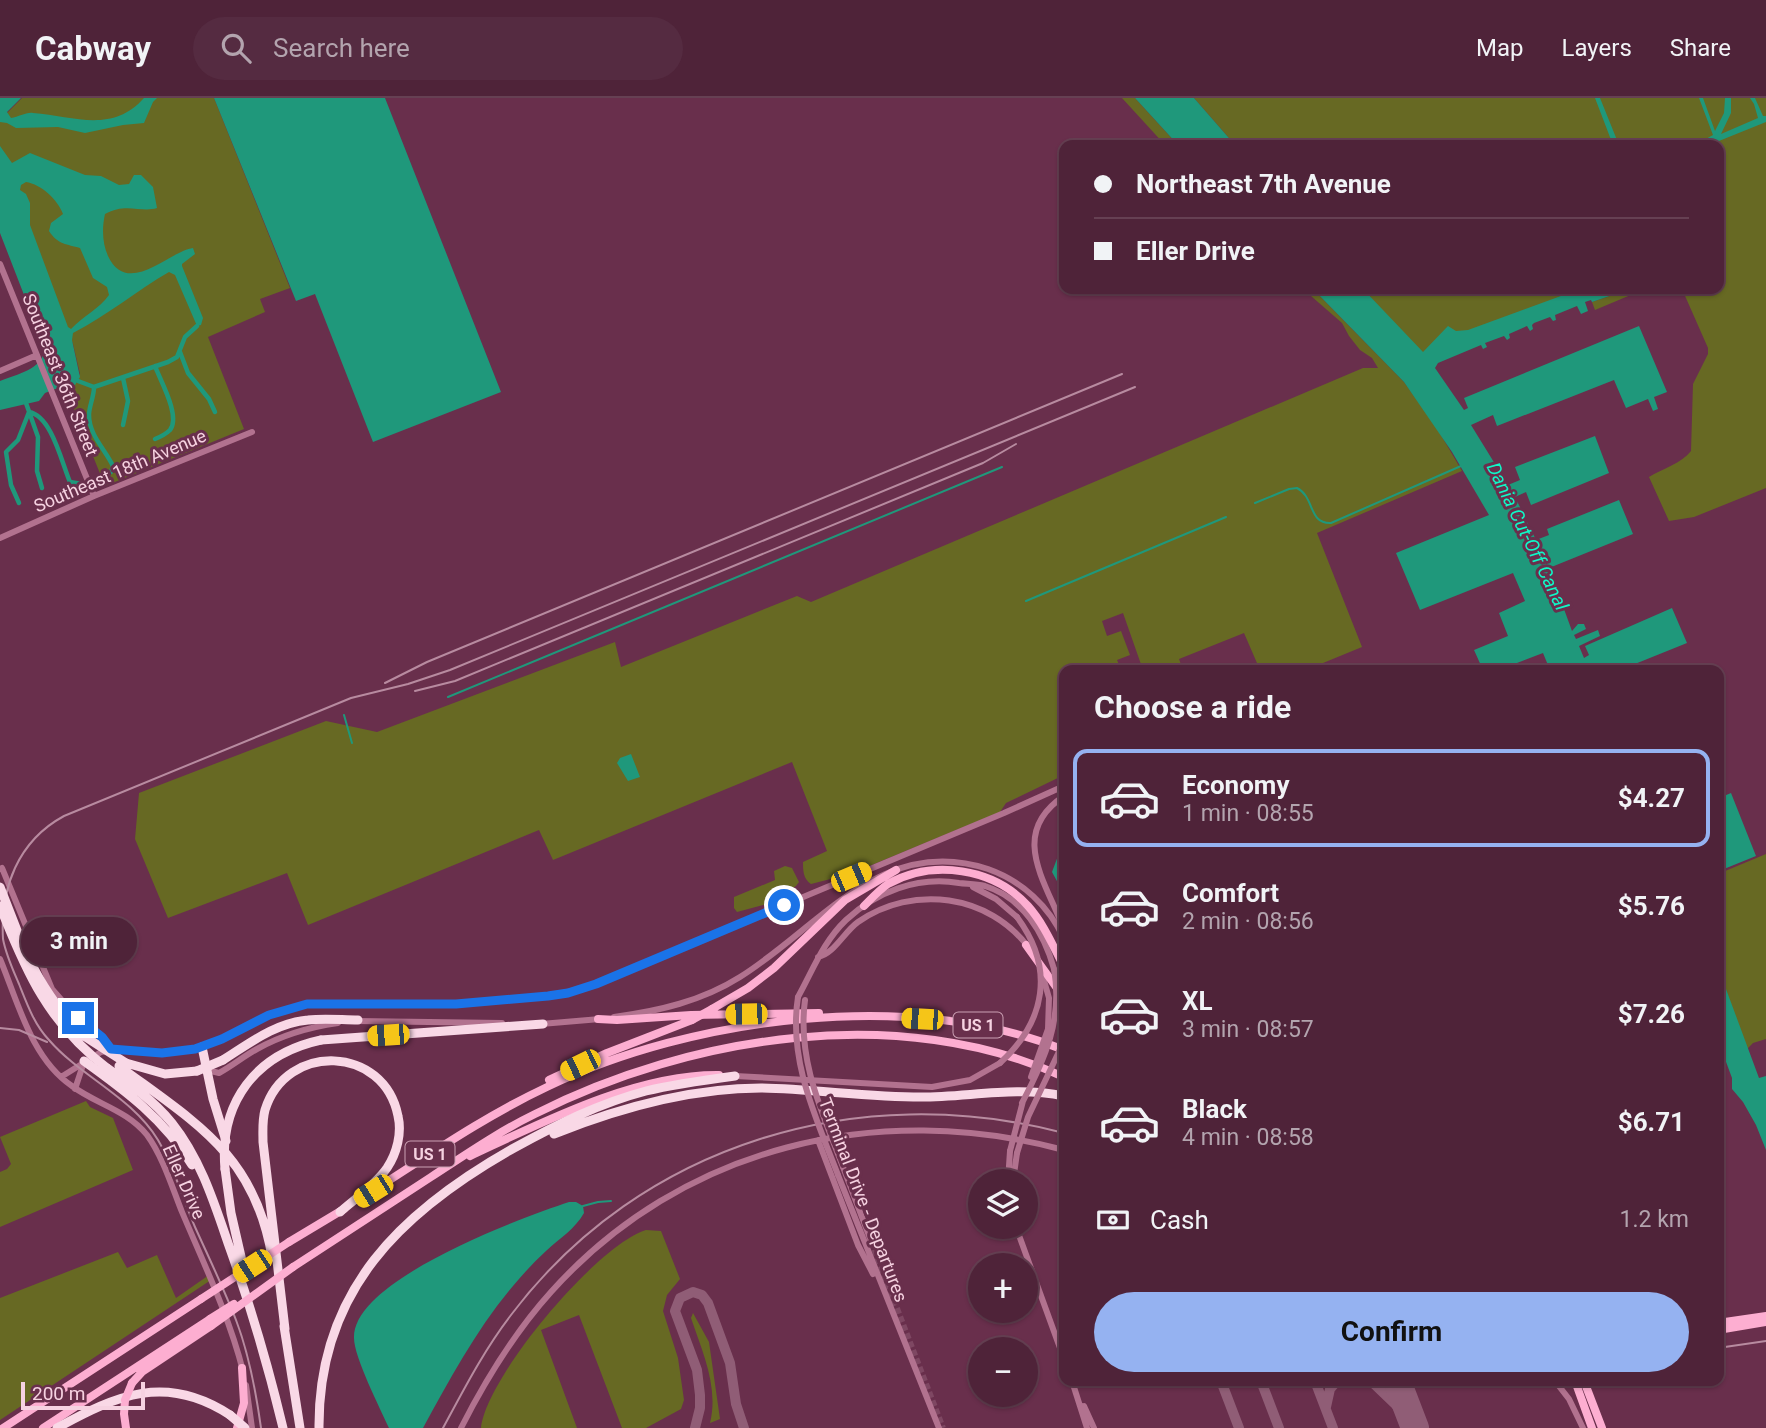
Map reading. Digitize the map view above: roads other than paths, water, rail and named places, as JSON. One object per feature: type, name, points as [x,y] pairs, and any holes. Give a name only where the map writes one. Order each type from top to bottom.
[{"type":"highway","points":[[0,887],[23,946],[55,1003],[84,1036],[211,1136],[241,1171]]},
{"type":"highway","points":[[0,906],[23,963],[45,1003],[73,1038],[107,1068],[149,1099],[175,1127],[199,1167],[219,1216],[260,1336]]},
{"type":"highway","points":[[122,1065],[165,1074],[202,1070],[286,1024],[312,1019],[358,1020]]},
{"type":"highway","points":[[283,1428],[237,1242],[225,1169],[227,1127],[237,1100],[250,1079],[278,1055],[321,1040],[543,1024]]},
{"type":"highway","points":[[202,1047],[202,1070],[219,1123],[254,1195],[266,1227],[285,1329]]},
{"type":"highway","points":[[84,1061],[139,1101],[165,1127],[192,1164],[219,1216]]},
{"type":"highway","points":[[300,1428],[285,1329],[263,1142],[264,1113],[274,1090],[291,1073],[322,1061],[347,1061],[378,1078],[393,1098],[400,1122],[397,1146],[387,1169],[340,1212]]},
{"type":"highway","points":[[319,1428],[320,1394],[332,1339],[347,1303],[367,1269],[415,1215],[453,1186],[567,1121],[631,1096],[675,1084],[735,1076]]},
{"type":"highway","points":[[507,1153],[614,1112],[669,1098],[712,1091],[775,1089],[909,1097],[1022,1091],[1059,1095]]},
{"type":"highway","points":[[57,1428],[104,1403],[150,1392],[177,1394],[212,1405],[245,1428]]},
{"type":"main road","points":[[521,1100],[550,1080],[580,1065],[692,1020],[712,1009],[774,968],[845,900],[897,870]]},
{"type":"main road","points":[[864,906],[887,885],[922,873],[957,871],[985,877],[1009,889],[1026,903],[1043,926],[1059,957]]},
{"type":"main road","points":[[1026,945],[1059,991]]},
{"type":"main road","points":[[598,1019],[857,1012],[888,1017]]},
{"type":"main road","name":"US 1","points":[[3,1428],[289,1242],[474,1126],[521,1100],[614,1059],[703,1034],[814,1018],[888,1017],[990,1027],[1020,1034],[1059,1048]]},
{"type":"main road","name":"US 1","points":[[43,1428],[522,1120],[592,1088],[665,1063],[763,1042],[848,1036],[925,1040],[1001,1054],[1059,1075]]},
{"type":"main road","points":[[451,1164],[536,1124],[608,1097],[689,1077],[735,1076]]},
{"type":"main road","points":[[1724,1322],[1766,1316]]},
{"type":"main road","points":[[126,1428],[125,1400],[132,1383],[142,1372],[211,1322]]},
{"type":"main road","points":[[1724,1329],[1766,1322]]},
{"type":"main road","points":[[237,1428],[244,1403],[242,1368]]},
{"type":"main road","points":[[1576,1386],[1592,1428]]},
{"type":"main road","points":[[1587,1386],[1601,1428]]},
{"type":"street","name":"Southeast 36th Street","points":[[0,264],[94,496]]},
{"type":"street","points":[[0,371],[38,357]]},
{"type":"street","name":"Southeast 18th Avenue","points":[[0,538],[94,496],[252,432]]},
{"type":"street","points":[[61,1077],[97,1053],[111,1049],[162,1053],[202,1047],[269,1015],[307,1004],[456,1004],[548,996],[583,989],[1059,788]]},
{"type":"street","points":[[1059,800],[1041,819],[1034,847],[1037,870],[1059,919]]},
{"type":"street","points":[[202,1070],[214,1074],[221,1072],[260,1048],[298,1032],[358,1020],[543,1024],[598,1019],[669,1007],[726,985],[765,960],[851,891],[877,876],[942,862],[971,865],[999,874],[1019,885],[1036,899],[1059,930]]},
{"type":"street","points":[[0,869],[2,868],[52,989],[111,1049]]},
{"type":"street","points":[[817,957],[835,931],[864,906],[890,891],[920,882],[979,885],[993,890],[1024,911],[1042,936],[1054,969],[1057,996],[1054,1030],[1022,1103]]},
{"type":"street","points":[[735,1076],[909,1087],[939,1086],[976,1078],[1000,1063],[1026,1034],[1040,999],[1038,957],[1030,935],[1017,917],[990,895],[962,883]]},
{"type":"street","points":[[817,957],[828,953],[847,931],[872,913],[902,902],[921,899],[947,899],[984,911],[1010,928],[1026,945],[1037,960],[1047,988],[1048,1030],[1022,1103],[1012,1169]]},
{"type":"street","name":"Terminal Drive - Departures","points":[[817,957],[802,998],[796,1043],[805,1086],[883,1292],[939,1428]]},
{"type":"street","name":"Eller Drive","points":[[0,959],[35,1043],[47,1061],[75,1088],[133,1121],[153,1145],[232,1333],[242,1368],[252,1428]]},
{"type":"street","points":[[802,998],[807,1068],[871,1241]]},
{"type":"street","points":[[1013,1152],[1059,1052]]},
{"type":"street","points":[[75,1088],[84,1061]]},
{"type":"street","points":[[461,1428],[490,1374],[519,1331],[562,1280],[610,1237],[655,1206],[714,1174],[765,1154],[818,1140],[876,1131],[948,1130],[1011,1138],[1059,1149]]},
{"type":"street","points":[[818,1140],[858,1245],[883,1292]]},
{"type":"street","points":[[1020,1239],[1059,1345]]},
{"type":"street","points":[[1074,1386],[1087,1428]]},
{"type":"street","points":[[1559,1386],[1569,1399],[1583,1428]]},
{"type":"street","points":[[1077,1395],[1094,1428]]},
{"type":"water","points":[[0,98],[21,98],[7,112],[11,118],[30,113],[92,120],[119,116],[144,98],[157,98],[144,123],[85,133],[58,127],[16,128],[0,122]]},
{"type":"water","points":[[214,98],[385,98],[501,392],[373,442],[315,294],[296,301]]},
{"type":"water","points":[[1135,98],[1194,98],[1231,140],[1173,140]]},
{"type":"water","points":[[1595,98],[1600,98],[1617,140],[1611,140]]},
{"type":"water","points":[[1699,98],[1703,98],[1715,131],[1724,113],[1725,98],[1731,98],[1731,113],[1721,134],[1758,118],[1750,98],[1755,98],[1763,116],[1766,116],[1766,122],[1721,140],[1704,140],[1713,135]]},
{"type":"water","points":[[0,146],[12,163],[30,153],[85,175],[101,176],[119,185],[129,184],[134,175],[141,175],[153,187],[157,208],[126,208],[105,214],[103,235],[108,256],[116,268],[126,273],[137,273],[193,248],[195,254],[182,266],[203,318],[201,325],[197,326],[175,275],[169,272],[73,333],[80,377],[75,385],[68,384],[45,393],[39,401],[0,410],[0,381],[34,367],[45,349],[0,233]],"holes":[[[26,182],[48,194],[63,214],[51,223],[49,231],[52,236],[67,245],[80,248],[93,278],[107,287],[109,295],[105,300],[71,329],[30,225],[30,203],[26,194],[20,190],[21,185]]]},
{"type":"water","name":"Dania Cut-Off Canal","points":[[1318,294],[1368,294],[1423,352],[1448,326],[1456,331],[1468,330],[1566,294],[1615,294],[1585,302],[1588,311],[1581,314],[1577,306],[1555,315],[1556,320],[1553,321],[1550,317],[1534,323],[1530,331],[1527,326],[1509,334],[1510,338],[1507,340],[1504,336],[1485,343],[1487,347],[1483,349],[1481,345],[1438,363],[1435,368],[1464,410],[1468,408],[1464,398],[1639,326],[1667,392],[1654,397],[1658,409],[1653,411],[1648,399],[1626,408],[1614,380],[1497,426],[1493,415],[1471,425],[1508,485],[1520,480],[1515,467],[1595,436],[1609,473],[1531,505],[1526,492],[1515,497],[1536,540],[1549,535],[1547,529],[1619,500],[1633,534],[1549,568],[1572,631],[1578,624],[1584,624],[1586,629],[1574,635],[1576,639],[1598,630],[1600,636],[1579,646],[1584,658],[1589,655],[1585,646],[1672,608],[1687,643],[1632,665],[1548,665],[1543,653],[1512,665],[1481,665],[1474,650],[1508,636],[1499,613],[1525,601],[1513,573],[1420,610],[1396,553],[1489,515],[1452,452],[1404,382]]},
{"type":"water","points":[[631,754],[640,777],[628,781],[617,763],[620,758]]},
{"type":"water","points":[[1731,793],[1756,856],[1724,869],[1724,796]]},
{"type":"water","points":[[1059,853],[1059,885],[1052,872]]},
{"type":"water","points":[[1724,984],[1759,1078],[1766,1076],[1766,1150],[1756,1125],[1732,1089],[1732,1078],[1724,1056]]},
{"type":"water","points":[[569,1202],[583,1206],[584,1213],[572,1229],[533,1264],[487,1320],[423,1428],[389,1428],[355,1347],[354,1338],[361,1316],[380,1295],[408,1274],[443,1254],[515,1222]]},
{"type":"waterway","points":[[78,381],[94,387],[168,362],[177,357],[185,337],[197,326]]},
{"type":"waterway","points":[[180,352],[188,373],[209,399],[215,412]]},
{"type":"waterway","points":[[155,366],[173,416],[170,430],[155,439]]},
{"type":"waterway","points":[[123,378],[128,401],[123,425]]},
{"type":"waterway","points":[[94,387],[89,412],[90,422],[94,435],[113,466],[111,472],[103,476]]},
{"type":"waterway","points":[[26,403],[38,437],[37,471],[42,488]]},
{"type":"waterway","points":[[19,503],[11,485],[6,452],[18,440],[29,412],[37,415],[50,431],[70,482],[82,484]]},
{"type":"waterway","points":[[1255,503],[1297,488],[1307,497],[1315,515],[1324,522],[1331,523],[1461,466]]},
{"type":"waterway","points":[[448,697],[1002,467]]},
{"type":"waterway","points":[[1026,601],[1226,517]]},
{"type":"waterway","points":[[344,715],[352,743]]},
{"type":"waterway","points":[[583,1206],[611,1201]]},
{"type":"tunnel","points":[[871,1241],[943,1428]]},
{"type":"railway","points":[[385,683],[427,662],[1122,374]]},
{"type":"railway","points":[[261,1428],[252,1373],[241,1333],[164,1150],[134,1111],[62,1053],[44,1034],[31,1014],[3,939],[9,884],[24,852],[48,826],[64,816],[351,698],[450,670],[1135,387]]},
{"type":"railway","points":[[415,691],[455,681],[983,463],[1016,444]]},
{"type":"railway","points":[[0,1028],[19,1030],[47,1042]]},
{"type":"railway","points":[[443,1428],[501,1328],[564,1256],[623,1206],[689,1168],[759,1139],[833,1122],[909,1114],[987,1118],[1059,1132]]},
{"type":"railway","points":[[1724,1347],[1766,1341]]}]
